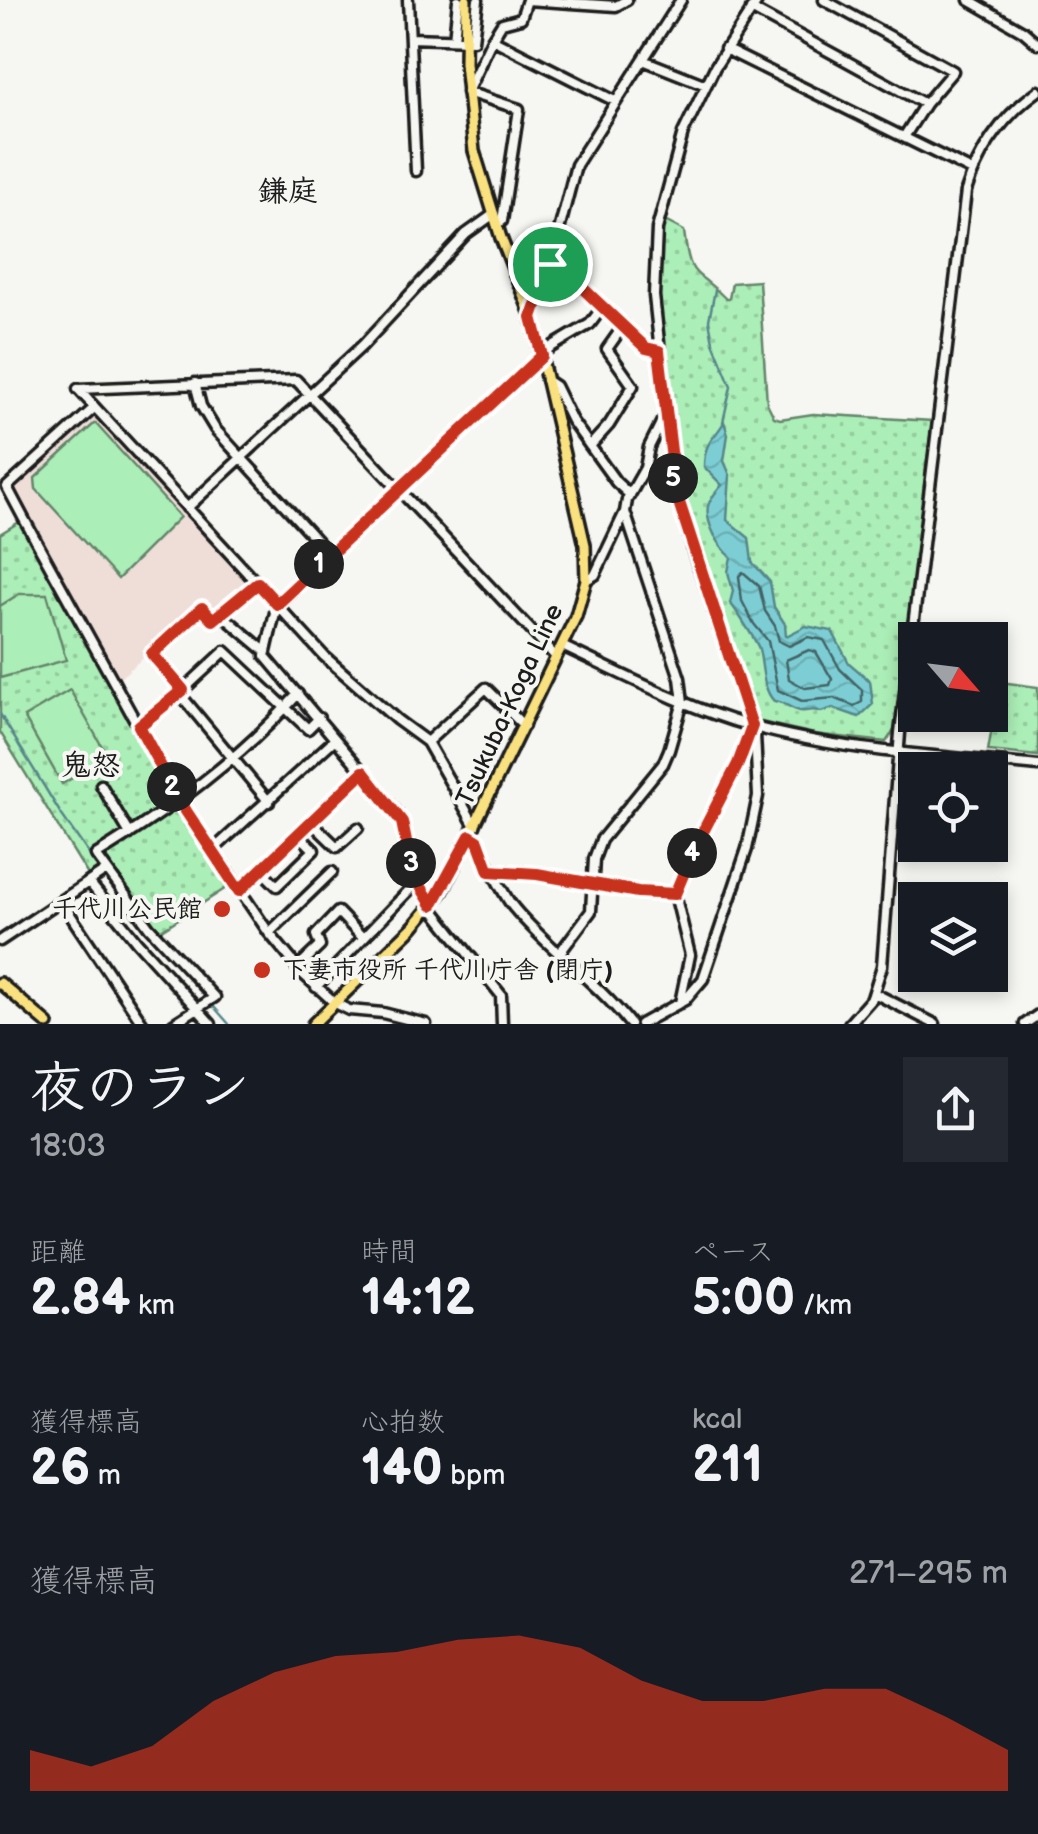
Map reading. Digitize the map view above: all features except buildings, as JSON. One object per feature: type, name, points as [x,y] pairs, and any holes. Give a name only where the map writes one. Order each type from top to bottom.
[{"type":"main road","name":"Tsukuba-Koga Line","points":[[313,1024],[432,905],[473,831],[562,646],[580,607],[586,580],[585,545],[532,317],[514,275],[474,150],[466,92],[466,0]]},
{"type":"main road","points":[[0,983],[48,1024]]},
{"type":"street","points":[[408,0],[416,172]]},
{"type":"street","points":[[458,0],[464,39],[486,53]]},
{"type":"street","points":[[464,39],[478,0]]},
{"type":"street","points":[[187,508],[364,346],[466,234],[502,221],[520,109],[466,92],[502,23],[521,18],[528,0],[616,6],[627,0]]},
{"type":"street","points":[[532,317],[550,266],[576,165],[681,0]]},
{"type":"street","points":[[641,1024],[690,996],[703,979],[751,835],[758,776],[752,726],[676,493],[654,296],[657,228],[678,149],[706,85],[758,0]]},
{"type":"street","points":[[824,0],[953,71],[904,137]]},
{"type":"street","points":[[969,0],[1024,31],[1038,44]]},
{"type":"street","points":[[751,9],[925,104]]},
{"type":"street","points":[[410,38],[464,39]]},
{"type":"street","points":[[492,40],[615,101]]},
{"type":"street","points":[[726,49],[972,171]]},
{"type":"street","points":[[643,60],[706,85]]},
{"type":"street","points":[[562,646],[683,702],[752,726],[830,743],[899,752],[962,218],[972,171],[989,140],[1038,91]]},
{"type":"street","points":[[514,275],[550,266],[573,279],[646,348],[659,351]]},
{"type":"street","points":[[502,1024],[503,1004],[498,988],[458,943],[412,872],[402,822],[265,656],[277,604],[541,354],[590,324],[602,308]]},
{"type":"street","points":[[590,446],[609,425],[633,386],[608,349],[624,325]]},
{"type":"street","points":[[556,658],[296,380],[78,389],[324,656],[427,742],[478,841],[489,871],[515,910],[630,1024]]},
{"type":"street","points":[[546,380],[555,386],[590,446],[630,495]]},
{"type":"street","points":[[195,383],[201,406],[239,459],[329,554]]},
{"type":"street","points":[[94,408],[7,487],[180,802],[268,934],[335,1003],[349,1010],[426,1024]]},
{"type":"street","points":[[586,580],[593,578],[645,468],[649,447],[660,424],[668,419]]},
{"type":"street","points":[[559,954],[591,911],[594,859],[601,840],[663,764],[683,702],[680,678],[625,512]]},
{"type":"street","points":[[258,583],[213,620],[202,608],[152,654],[269,802]]},
{"type":"street","points":[[221,614],[266,652]]},
{"type":"street","points":[[139,726],[226,652],[308,729],[319,718]]},
{"type":"street","points":[[427,742],[486,688],[524,726]]},
{"type":"street","points":[[173,1024],[216,996],[167,948],[96,856],[180,802],[234,760],[298,694]]},
{"type":"street","points":[[680,1003],[690,955],[675,894],[738,764],[752,726]]},
{"type":"street","points":[[212,851],[334,740]]},
{"type":"street","points":[[1008,763],[1038,766]]},
{"type":"street","points":[[848,1024],[874,993],[882,966],[898,765]]},
{"type":"street","points":[[239,891],[363,772]]},
{"type":"street","points":[[101,785],[130,834]]},
{"type":"street","points":[[310,822],[337,847],[358,828]]},
{"type":"street","points":[[261,870],[276,886],[314,850],[298,834]]},
{"type":"street","points":[[0,941],[105,871]]},
{"type":"street","points":[[489,871],[675,894]]},
{"type":"street","points":[[268,934],[332,872]]},
{"type":"street","points":[[316,987],[418,881]]},
{"type":"street","points":[[89,882],[211,1024]]},
{"type":"street","points":[[61,902],[144,1024]]},
{"type":"street","points":[[297,968],[320,946],[316,935],[338,912],[363,938]]},
{"type":"street","points":[[874,993],[935,1024]]},
{"type":"street","points":[[904,1024],[910,1011]]},
{"type":"street","points":[[1025,1024],[1038,1015]]},
{"type":"shaded area","points":[[94,412],[252,581],[213,617],[201,606],[118,680],[15,488]]},
{"type":"green space","points":[[663,220],[684,231],[692,266],[726,299],[732,283],[759,281],[767,403],[774,417],[813,414],[932,421],[908,622],[898,622],[895,729],[886,742],[814,734],[753,720],[677,476],[657,295]]},
{"type":"green space","points":[[95,423],[180,517],[118,579],[36,489],[35,478]]},
{"type":"green space","points":[[24,519],[180,802],[234,883],[155,934],[105,871],[91,880],[0,732],[0,534]]},
{"type":"green space","points":[[19,594],[47,594],[66,660],[0,678],[0,606]]},
{"type":"green space","points":[[1008,683],[1038,687],[1038,756],[988,751],[991,732],[1008,732]]},
{"type":"green space","points":[[70,690],[108,757],[62,784],[24,717]]},
{"type":"water","points":[[724,422],[728,434],[724,461],[730,475],[727,520],[749,538],[752,562],[770,582],[774,607],[785,624],[786,636],[806,626],[832,631],[849,663],[870,681],[873,704],[859,717],[833,708],[821,712],[796,710],[774,701],[767,690],[758,646],[730,603],[731,557],[709,520],[709,503],[722,485],[704,467],[704,458]]},
{"type":"waterway","points":[[715,290],[709,320],[713,342],[731,386],[723,422]]},
{"type":"waterway","points":[[0,714],[100,870]]},
{"type":"waterway","points":[[104,876],[143,925]]},
{"type":"waterway","points":[[151,935],[229,1024]]},
{"type":"place","name":"千代川公民館","points":[[222,909]]},
{"type":"place","name":"下妻市役所 千代川庁舎 (閉庁)","points":[[262,970]]},
{"type":"district","name":"鎌庭","points":[[288,192]]},
{"type":"district","name":"鬼怒","points":[[91,766]]},
{"type":"route","points":[[550,264],[573,279],[646,348],[659,351],[676,493],[752,726],[738,764],[675,894],[489,871],[478,841],[470,836],[432,905],[412,872],[402,822],[363,772],[239,891],[180,802],[139,726],[183,690],[152,654],[202,608],[213,620],[258,583],[277,604],[542,356],[532,317],[550,264]]}]
